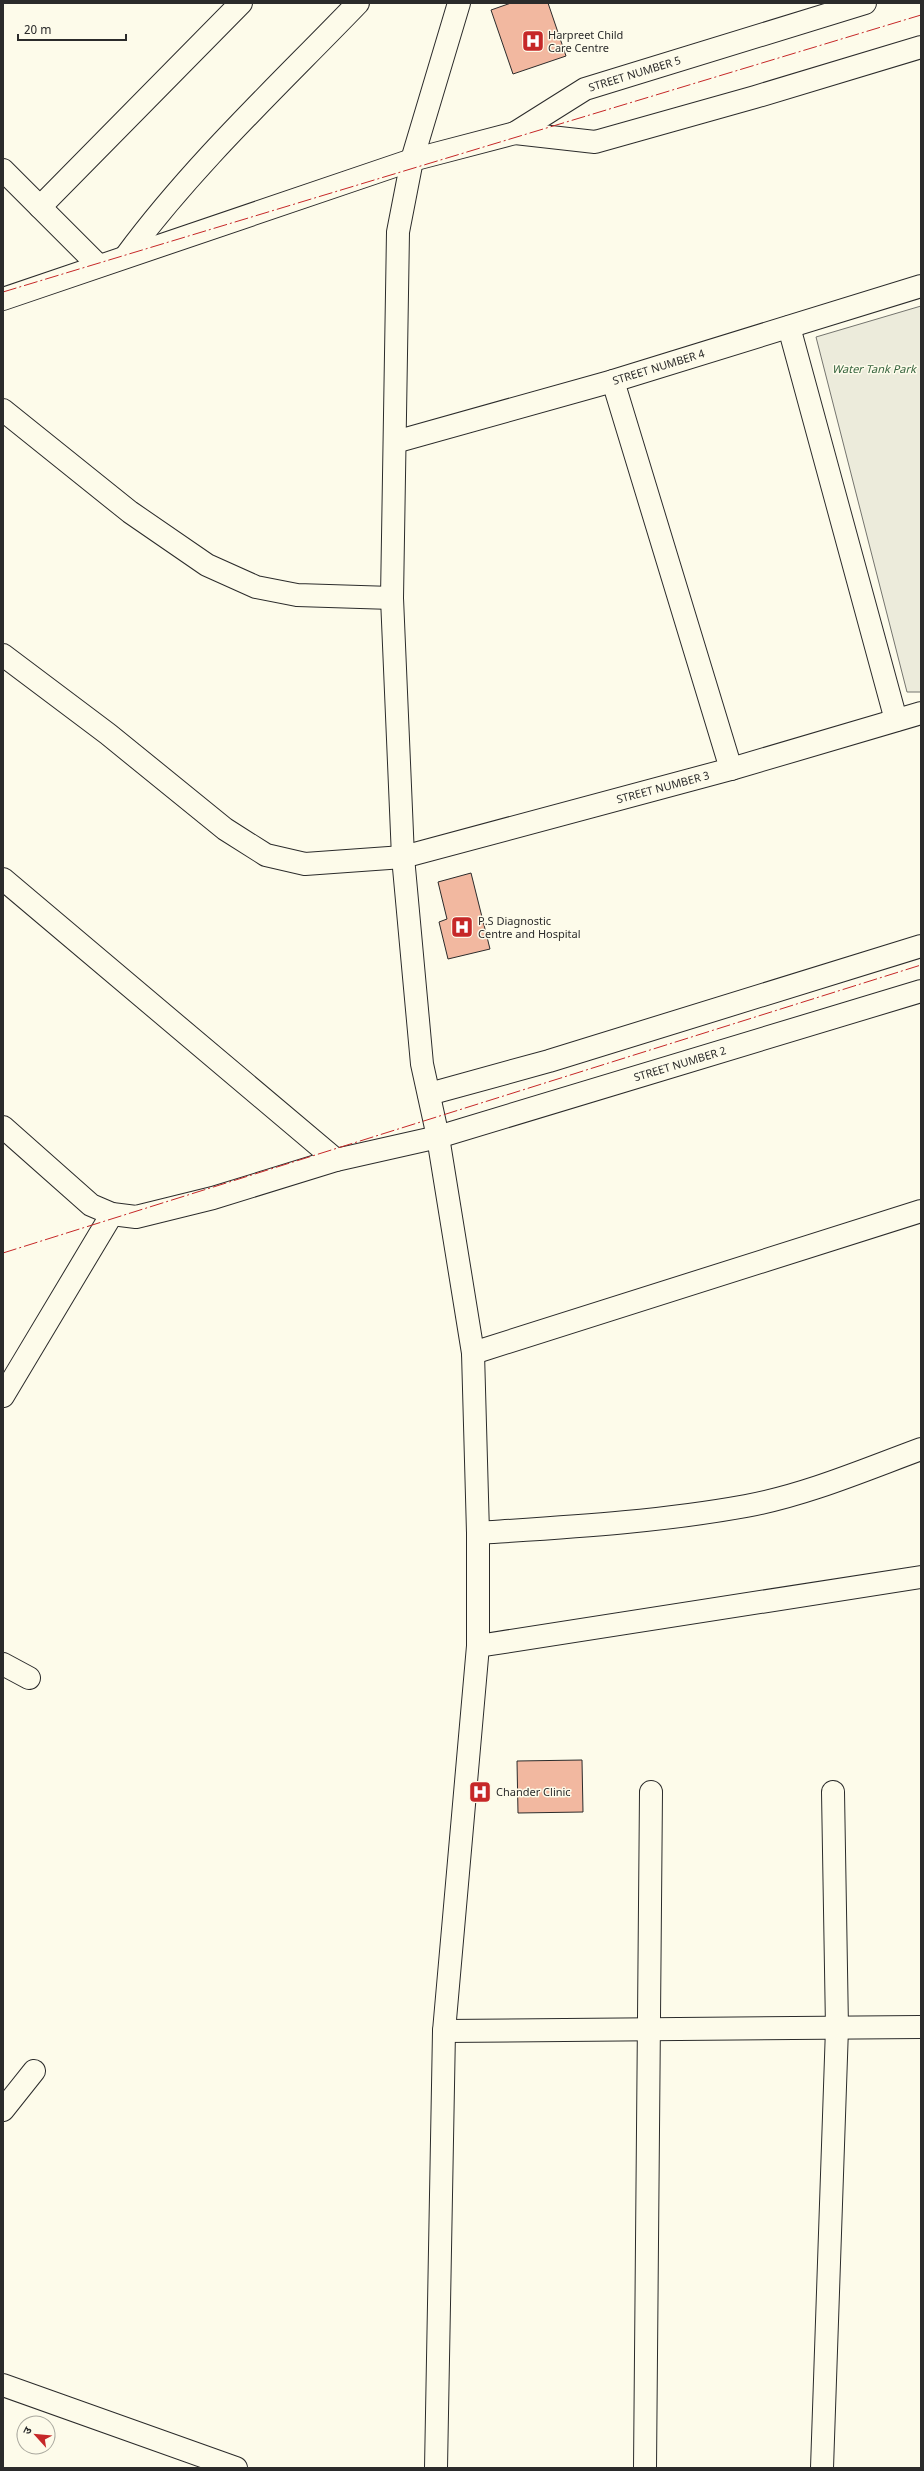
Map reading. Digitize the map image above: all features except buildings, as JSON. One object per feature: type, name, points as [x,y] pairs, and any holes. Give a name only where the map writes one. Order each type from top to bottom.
[{"type":"street","points":[[40,207],[241,3]]},
{"type":"street","points":[[126,256],[157,214],[202,165],[358,3]]},
{"type":"street","points":[[436,2468],[444,2031],[478,1646],[478,1533],[473,1352],[438,1137],[422,1064],[403,857],[392,598],[398,232],[412,160],[459,3]]},
{"type":"street","name":"STREET NUMBER 5","points":[[3,298],[412,160],[514,133],[585,89],[865,3]]},
{"type":"street","points":[[514,133],[595,142],[755,97],[921,47]]},
{"type":"street","points":[[3,170],[98,265]]},
{"type":"street","name":"STREET NUMBER 4","points":[[395,442],[613,381],[921,286]]},
{"type":"street","points":[[789,327],[896,720]]},
{"type":"street","points":[[613,381],[731,769]]},
{"type":"street","points":[[3,410],[130,512],[207,564],[256,587],[297,595],[392,598]]},
{"type":"street","name":"STREET NUMBER 3","points":[[3,655],[108,734],[225,829],[266,855],[305,864],[403,857],[731,769],[921,713]]},
{"type":"street","points":[[3,879],[336,1160]]},
{"type":"street","points":[[428,1094],[549,1062],[921,946]]},
{"type":"street","name":"STREET NUMBER 2","points":[[3,1127],[91,1205],[112,1214],[136,1217],[213,1198],[336,1160],[438,1137],[921,991]]},
{"type":"street","points":[[473,1352],[921,1211]]},
{"type":"street","points":[[3,1396],[112,1214]]},
{"type":"street","points":[[478,1533],[603,1524],[747,1506],[811,1489],[921,1449]]},
{"type":"street","points":[[478,1646],[921,1577]]},
{"type":"street","points":[[3,1664],[28,1678]]},
{"type":"street","points":[[645,2468],[651,1792]]},
{"type":"street","points":[[822,2468],[837,2028],[833,1792]]},
{"type":"street","points":[[444,2031],[921,2027]]},
{"type":"street","points":[[3,2110],[34,2071]]},
{"type":"street","points":[[3,2385],[236,2468]]},
{"type":"green space","name":"Water Tank Park","points":[[921,306],[921,692],[907,692],[816,337]]},
{"type":"power","points":[[3,292],[921,15]]},
{"type":"power","points":[[3,1253],[921,965]]},
{"type":"place","name":"Harpreet Child Care Centre","points":[[533,41]]},
{"type":"place","name":"P.S Diagnostic Centre and Hospital","points":[[462,927]]},
{"type":"place","name":"Chander Clinic","points":[[480,1792]]}]
